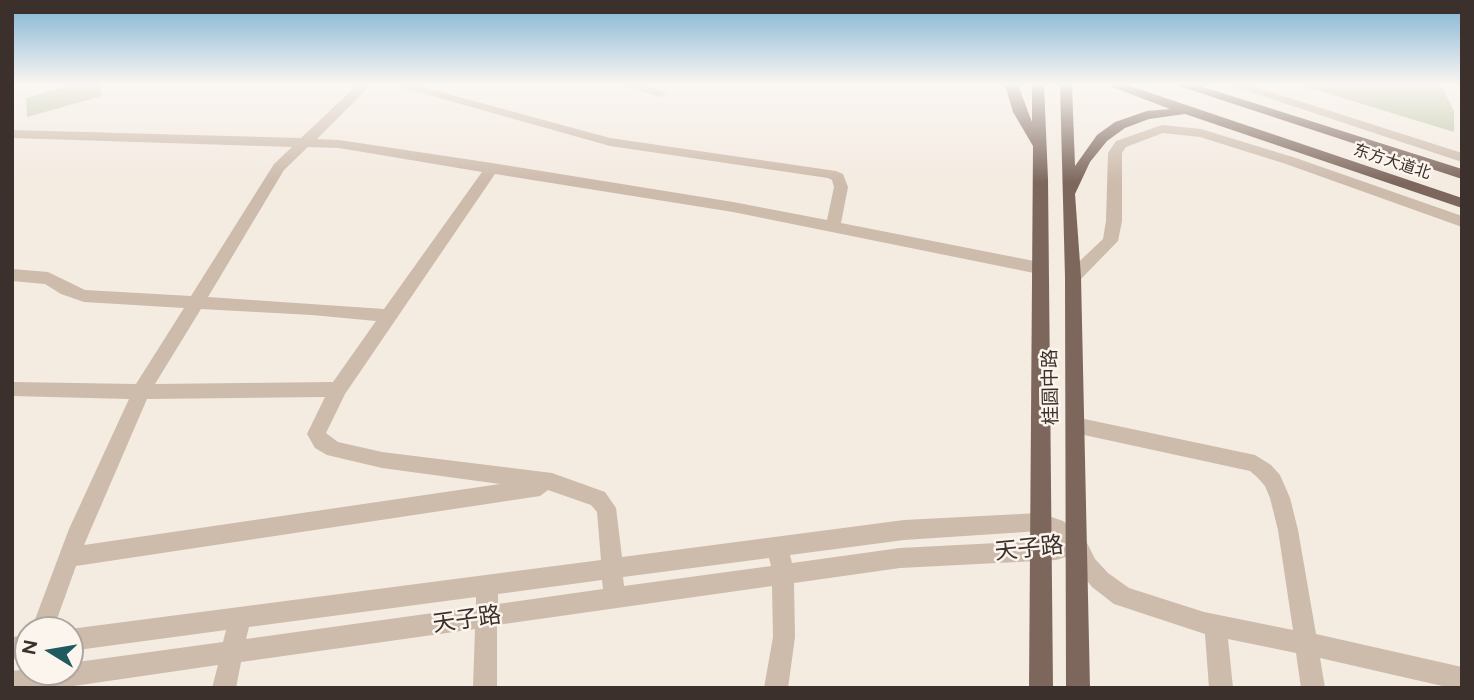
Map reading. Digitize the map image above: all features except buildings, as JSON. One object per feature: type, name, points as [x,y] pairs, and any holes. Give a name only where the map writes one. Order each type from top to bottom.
[{"type":"main road","points":[[1023,118],[1040,146]]},
{"type":"main road","name":"桂圆中路","points":[[1039,118],[1041,688]]},
{"type":"main road","name":"桂圆中路","points":[[1067,118],[1073,277],[1078,688]]},
{"type":"main road","points":[[1068,195],[1084,161],[1102,138],[1141,118]]},
{"type":"main road","name":"东方大道北","points":[[1204,118],[1462,203]]},
{"type":"main road","points":[[1264,137],[1274,118]]},
{"type":"main road","name":"东方大道北","points":[[1283,118],[1462,174]]},
{"type":"street","points":[[47,616],[69,557],[141,392],[279,167],[330,118]]},
{"type":"street","points":[[520,118],[610,142],[831,174],[838,177],[841,187],[833,227]]},
{"type":"street","points":[[1337,118],[1462,158]]},
{"type":"street","points":[[1073,277],[1110,241],[1114,221],[1115,153],[1121,144],[1162,129],[1201,133],[1291,161],[1462,222]]},
{"type":"street","points":[[14,136],[304,142],[377,149],[733,207],[1039,268]]},
{"type":"street","points":[[492,168],[338,389],[316,434],[322,443],[334,449],[382,460],[552,482],[598,498],[606,508],[614,599]]},
{"type":"street","points":[[12,275],[48,278],[67,290],[84,296],[389,316]]},
{"type":"street","points":[[12,389],[141,392],[338,389]]},
{"type":"street","points":[[1075,425],[1255,464],[1264,471],[1280,498],[1288,530],[1313,688]]},
{"type":"street","points":[[69,557],[538,487],[552,482]]},
{"type":"street","name":"天子路","points":[[84,638],[904,530],[1040,522],[1056,528],[1077,544],[1066,549],[1041,551],[900,558],[233,652],[84,670]]},
{"type":"street","points":[[1077,544],[1088,566],[1100,580],[1122,596],[1157,609],[1215,625],[1462,679]]},
{"type":"street","points":[[776,688],[784,637],[783,575],[778,546]]},
{"type":"street","points":[[485,688],[487,585]]},
{"type":"street","points":[[224,688],[240,618]]},
{"type":"street","points":[[1215,625],[1221,688]]},
{"type":"green space","points":[[1407,118],[1454,118],[1454,132]]}]
